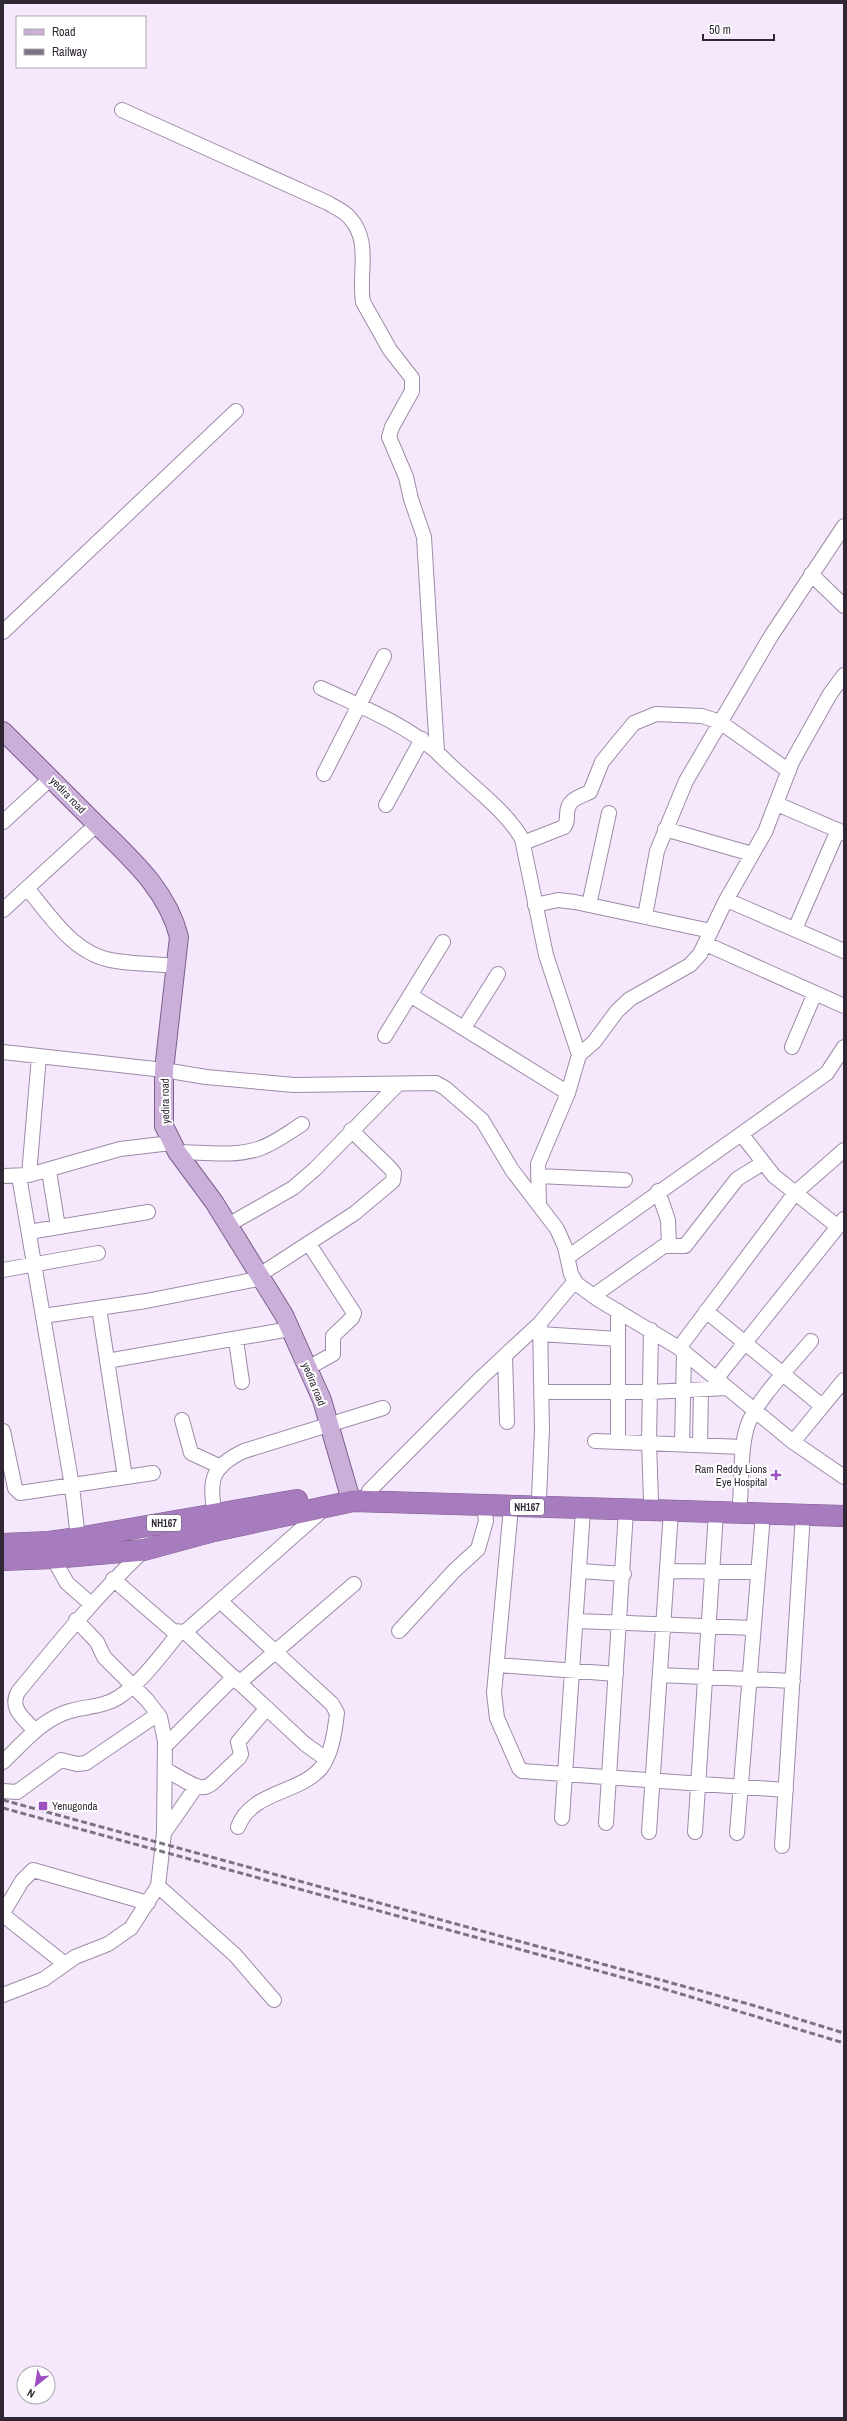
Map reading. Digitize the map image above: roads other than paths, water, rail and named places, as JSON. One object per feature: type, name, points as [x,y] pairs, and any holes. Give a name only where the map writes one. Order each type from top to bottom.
[{"type":"highway","name":"NH167","points":[[3,1544],[49,1542],[78,1538],[215,1514],[359,1492],[404,1490],[539,1498],[651,1501],[740,1501],[844,1505]]},
{"type":"highway","name":"NH167","points":[[3,1560],[53,1558],[144,1550],[214,1531],[353,1501],[583,1510],[844,1516]]},
{"type":"main road","name":"yedira road","points":[[3,731],[143,872],[174,916],[179,937],[177,966],[164,1070],[164,1126],[174,1148],[262,1276],[290,1329],[308,1368],[329,1425],[359,1492]]},
{"type":"street","points":[[122,110],[328,203],[349,216],[360,237],[364,260],[361,292],[362,302],[390,350],[412,378],[412,391],[392,427],[390,437],[406,477],[411,499],[424,537],[437,752]]},
{"type":"street","points":[[3,632],[236,411]]},
{"type":"street","points":[[645,916],[657,851],[686,781],[720,722],[811,574],[844,526]]},
{"type":"street","points":[[811,574],[844,606]]},
{"type":"street","points":[[324,774],[384,656]]},
{"type":"street","points":[[539,1205],[538,1176],[540,1158],[568,1093],[579,1055],[594,1042],[617,1011],[630,999],[690,965],[709,937],[777,804],[789,771],[827,700],[844,675]]},
{"type":"street","points":[[321,688],[392,720],[422,740],[437,752],[517,829],[523,843],[546,955],[579,1055]]},
{"type":"street","points":[[523,843],[564,827],[568,821],[569,804],[573,799],[590,792],[602,762],[634,723],[656,714],[702,716],[720,722],[789,771]]},
{"type":"street","points":[[386,805],[422,740]]},
{"type":"street","points":[[3,822],[51,778]]},
{"type":"street","points":[[777,804],[841,831],[795,929]]},
{"type":"street","points":[[589,904],[609,813]]},
{"type":"street","points":[[3,910],[96,824]]},
{"type":"street","points":[[665,829],[752,854]]},
{"type":"street","points":[[27,888],[68,937],[90,952],[115,961],[177,966]]},
{"type":"street","points":[[535,905],[558,900],[589,904],[645,916],[709,937],[815,993],[844,1006]]},
{"type":"street","points":[[727,900],[844,951]]},
{"type":"street","points":[[385,1036],[443,942]]},
{"type":"street","points":[[464,1028],[498,974]]},
{"type":"street","points":[[792,1047],[815,993]]},
{"type":"street","points":[[410,995],[568,1093]]},
{"type":"street","points":[[568,1257],[658,1191],[742,1135],[827,1074],[844,1047]]},
{"type":"street","points":[[3,1052],[164,1070],[206,1077],[294,1085],[436,1083],[476,1114],[512,1170],[557,1229],[568,1257],[571,1274],[575,1281],[593,1296],[651,1330],[682,1351],[793,1442],[843,1474]]},
{"type":"street","points":[[39,1056],[24,1175],[29,1232],[72,1486],[78,1538]]},
{"type":"street","points":[[228,1225],[293,1188],[315,1169],[351,1130],[398,1084]]},
{"type":"street","points":[[3,1176],[24,1175],[49,1171],[120,1149],[174,1148],[233,1152],[258,1149],[273,1142],[302,1124]]},
{"type":"street","points":[[43,1316],[146,1301],[262,1276],[355,1213],[394,1181],[394,1173],[390,1168],[351,1130]]},
{"type":"street","points":[[541,1392],[683,1391],[701,1390],[722,1383],[745,1342],[841,1224],[795,1194],[763,1163],[742,1135]]},
{"type":"street","points":[[682,1444],[682,1351],[706,1311],[795,1194],[844,1150]]},
{"type":"street","points":[[593,1296],[657,1250],[669,1245],[685,1246],[737,1179],[763,1163]]},
{"type":"street","points":[[49,1171],[58,1227]]},
{"type":"street","points":[[538,1176],[625,1180]]},
{"type":"street","points":[[658,1191],[668,1220],[669,1245]]},
{"type":"street","points":[[29,1232],[148,1212]]},
{"type":"street","points":[[308,1368],[333,1354],[333,1336],[352,1318],[354,1313],[309,1244]]},
{"type":"street","points":[[3,1270],[98,1253]]},
{"type":"street","points":[[359,1492],[505,1356],[540,1328],[575,1281]]},
{"type":"street","points":[[99,1308],[125,1477]]},
{"type":"street","points":[[618,1311],[618,1441]]},
{"type":"street","points":[[706,1311],[822,1406]]},
{"type":"street","points":[[540,1328],[618,1338]]},
{"type":"street","points":[[539,1498],[542,1430],[540,1328]]},
{"type":"street","points":[[107,1361],[236,1340],[290,1329]]},
{"type":"street","points":[[651,1330],[648,1442],[651,1501]]},
{"type":"street","points":[[236,1340],[242,1382]]},
{"type":"street","points":[[740,1501],[743,1447],[747,1428],[754,1410],[811,1341]]},
{"type":"street","points":[[505,1356],[507,1422]]},
{"type":"street","points":[[793,1442],[844,1380]]},
{"type":"street","points":[[700,1445],[701,1390]]},
{"type":"street","points":[[215,1514],[211,1492],[212,1482],[220,1466],[229,1458],[244,1450],[383,1408]]},
{"type":"street","points":[[182,1420],[191,1453],[220,1466]]},
{"type":"street","points":[[3,1435],[17,1491],[25,1493],[154,1473]]},
{"type":"street","points":[[596,1441],[743,1447]]},
{"type":"street","points":[[399,1631],[454,1571],[478,1549],[486,1521],[484,1506]]},
{"type":"street","points":[[4,1760],[35,1731],[54,1717],[70,1711],[106,1704],[134,1687],[182,1633],[327,1507]]},
{"type":"street","points":[[511,1507],[494,1692],[497,1718],[516,1766],[522,1771],[786,1790]]},
{"type":"street","points":[[562,1818],[577,1621],[583,1510]]},
{"type":"street","points":[[606,1823],[608,1777],[624,1574],[626,1511]]},
{"type":"street","points":[[649,1832],[671,1512]]},
{"type":"street","points":[[695,1832],[697,1783],[716,1512]]},
{"type":"street","points":[[737,1833],[757,1572],[763,1514]]},
{"type":"street","points":[[782,1846],[803,1514]]},
{"type":"street","points":[[35,1731],[8,1708],[18,1692],[76,1620],[113,1579],[144,1550]]},
{"type":"street","points":[[53,1558],[67,1583],[91,1604]]},
{"type":"street","points":[[668,1571],[757,1572]]},
{"type":"street","points":[[580,1572],[624,1574]]},
{"type":"street","points":[[113,1579],[173,1631],[182,1633],[236,1680],[305,1744],[326,1759]]},
{"type":"street","points":[[165,1746],[236,1680],[276,1652],[354,1584]]},
{"type":"street","points":[[220,1601],[332,1704],[337,1713],[326,1759],[312,1777],[290,1786],[247,1810],[238,1827]]},
{"type":"street","points":[[3,1995],[44,1979],[76,1957],[108,1944],[130,1928],[158,1886],[164,1832],[165,1746],[158,1714],[104,1657],[97,1642],[76,1620]]},
{"type":"street","points":[[577,1621],[753,1628]]},
{"type":"street","points":[[497,1665],[616,1674]]},
{"type":"street","points":[[660,1675],[793,1681]]},
{"type":"street","points":[[165,1768],[196,1787],[205,1788],[211,1785],[239,1758],[241,1754],[238,1742],[267,1708]]},
{"type":"street","points":[[3,1791],[17,1792],[61,1760],[77,1764],[86,1763],[158,1714]]},
{"type":"street","points":[[164,1832],[196,1787]]},
{"type":"street","points":[[65,1964],[3,1914],[22,1881],[33,1870],[148,1903]]},
{"type":"street","points":[[158,1886],[235,1955],[274,2000]]},
{"type":"railway","points":[[3,1800],[752,2005],[844,2033]]},
{"type":"railway","points":[[3,1808],[661,1988],[844,2043]]},
{"type":"place","name":"Ram Reddy Lions Eye Hospital","points":[[776,1475]]},
{"type":"place","name":"Yenugonda","points":[[43,1806]]}]
